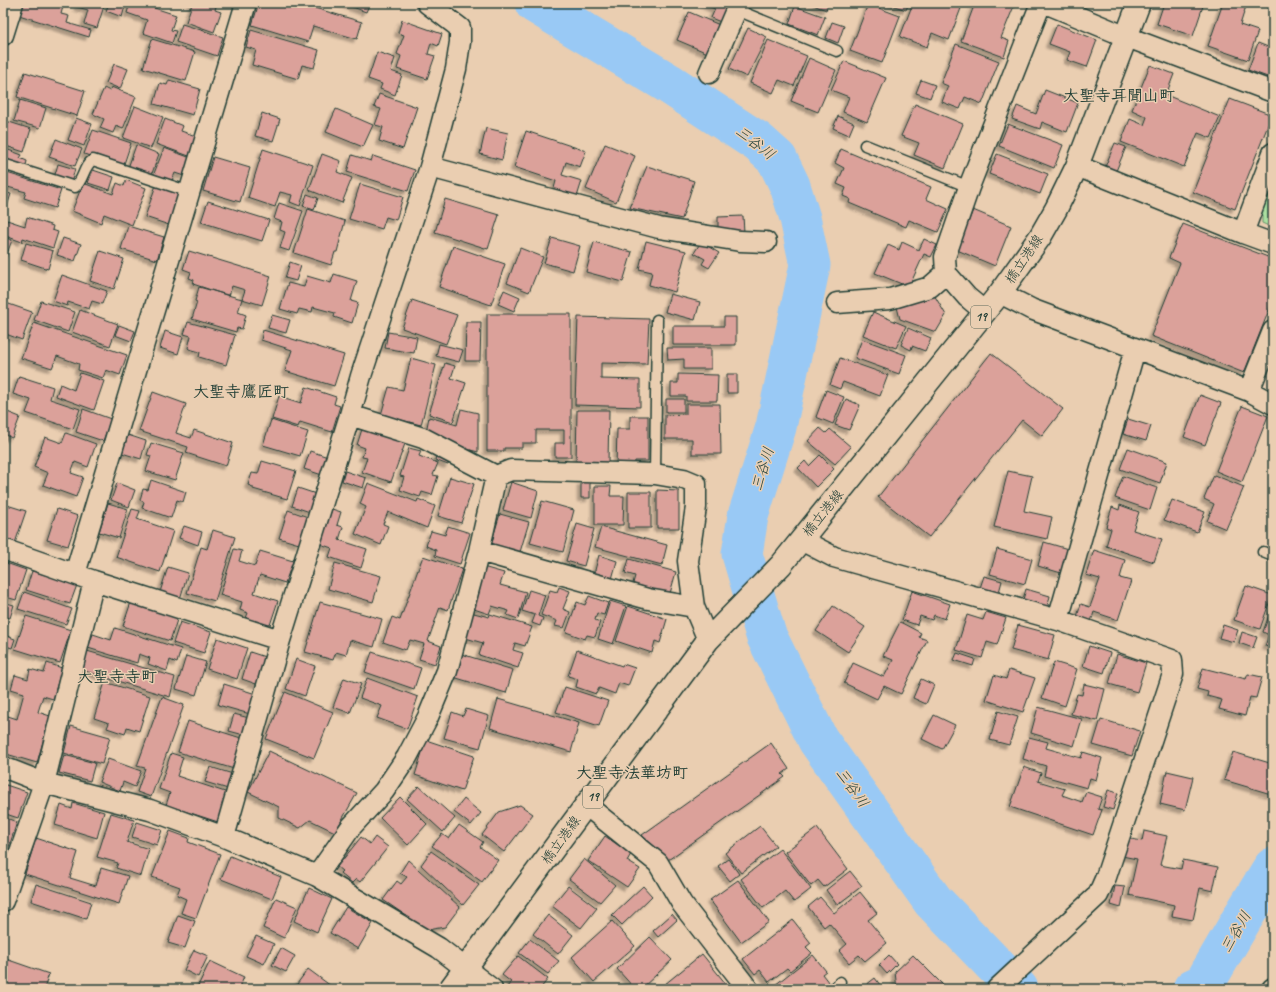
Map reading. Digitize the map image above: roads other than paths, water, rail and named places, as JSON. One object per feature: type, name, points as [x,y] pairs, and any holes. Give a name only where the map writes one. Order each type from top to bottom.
[{"type":"main road","name":"橋立港線","points":[[450,989],[715,633],[781,565],[1000,293],[1040,236],[1056,209],[1077,166],[1139,3]]},
{"type":"street","points":[[3,35],[13,3]]},
{"type":"street","points":[[74,574],[246,3]]},
{"type":"street","points":[[224,837],[280,640],[361,376],[430,167],[456,69],[460,42],[460,28],[427,3]]},
{"type":"street","points":[[985,312],[967,297],[946,273],[945,257],[969,188],[1041,3]]},
{"type":"street","points":[[1045,3],[1273,92]]},
{"type":"street","points":[[709,73],[738,7]]},
{"type":"street","points":[[1243,233],[1273,153]]},
{"type":"street","points":[[1077,166],[1273,244]]},
{"type":"street","points":[[430,167],[659,228],[740,241],[766,242]]},
{"type":"street","points":[[837,303],[890,299],[930,288],[946,273]]},
{"type":"street","points":[[1000,293],[1031,309],[1248,391],[1273,404]]},
{"type":"street","points":[[1248,391],[1273,331]]},
{"type":"street","points":[[1058,620],[1135,349]]},
{"type":"street","points":[[350,415],[423,438],[496,476],[511,470],[655,474],[684,479],[696,484],[696,507],[688,561],[694,607],[715,633]]},
{"type":"street","points":[[317,876],[350,826],[384,791],[407,757],[428,717],[447,671],[479,551],[496,476]]},
{"type":"street","points":[[801,540],[834,557],[1058,620],[1172,660],[1173,674],[1106,877],[1098,896],[997,989]]},
{"type":"street","points":[[3,549],[94,581],[280,640]]},
{"type":"street","points":[[479,551],[648,599],[694,607]]},
{"type":"street","points":[[3,901],[44,783],[94,581]]},
{"type":"street","points":[[3,767],[44,783],[150,810],[224,837],[317,876],[439,948],[492,989]]},
{"type":"street","points":[[586,806],[658,863],[682,904],[748,989]]},
{"type":"lane","points":[[738,7],[837,52]]},
{"type":"lane","points":[[865,145],[969,188]]},
{"type":"lane","points":[[3,164],[75,187],[79,184],[88,163],[92,160],[190,192]]},
{"type":"lane","points":[[655,474],[657,320]]},
{"type":"lane","points":[[1263,552],[1273,556]]},
{"type":"waterway","name":"三谷川","points":[[535,3],[668,83],[758,142],[777,159],[790,186],[800,218],[810,265],[776,427],[748,516],[742,554],[766,635],[818,740],[933,901],[1018,989]]},
{"type":"waterway","name":"三谷川","points":[[1193,989],[1204,984],[1273,868]]},
{"type":"district","name":"大聖寺耳聞山町","points":[[1119,96]]},
{"type":"district","name":"大聖寺鷹匠町","points":[[241,392]]},
{"type":"district","name":"大聖寺寺町","points":[[117,677]]},
{"type":"district","name":"大聖寺法華坊町","points":[[632,773]]}]
